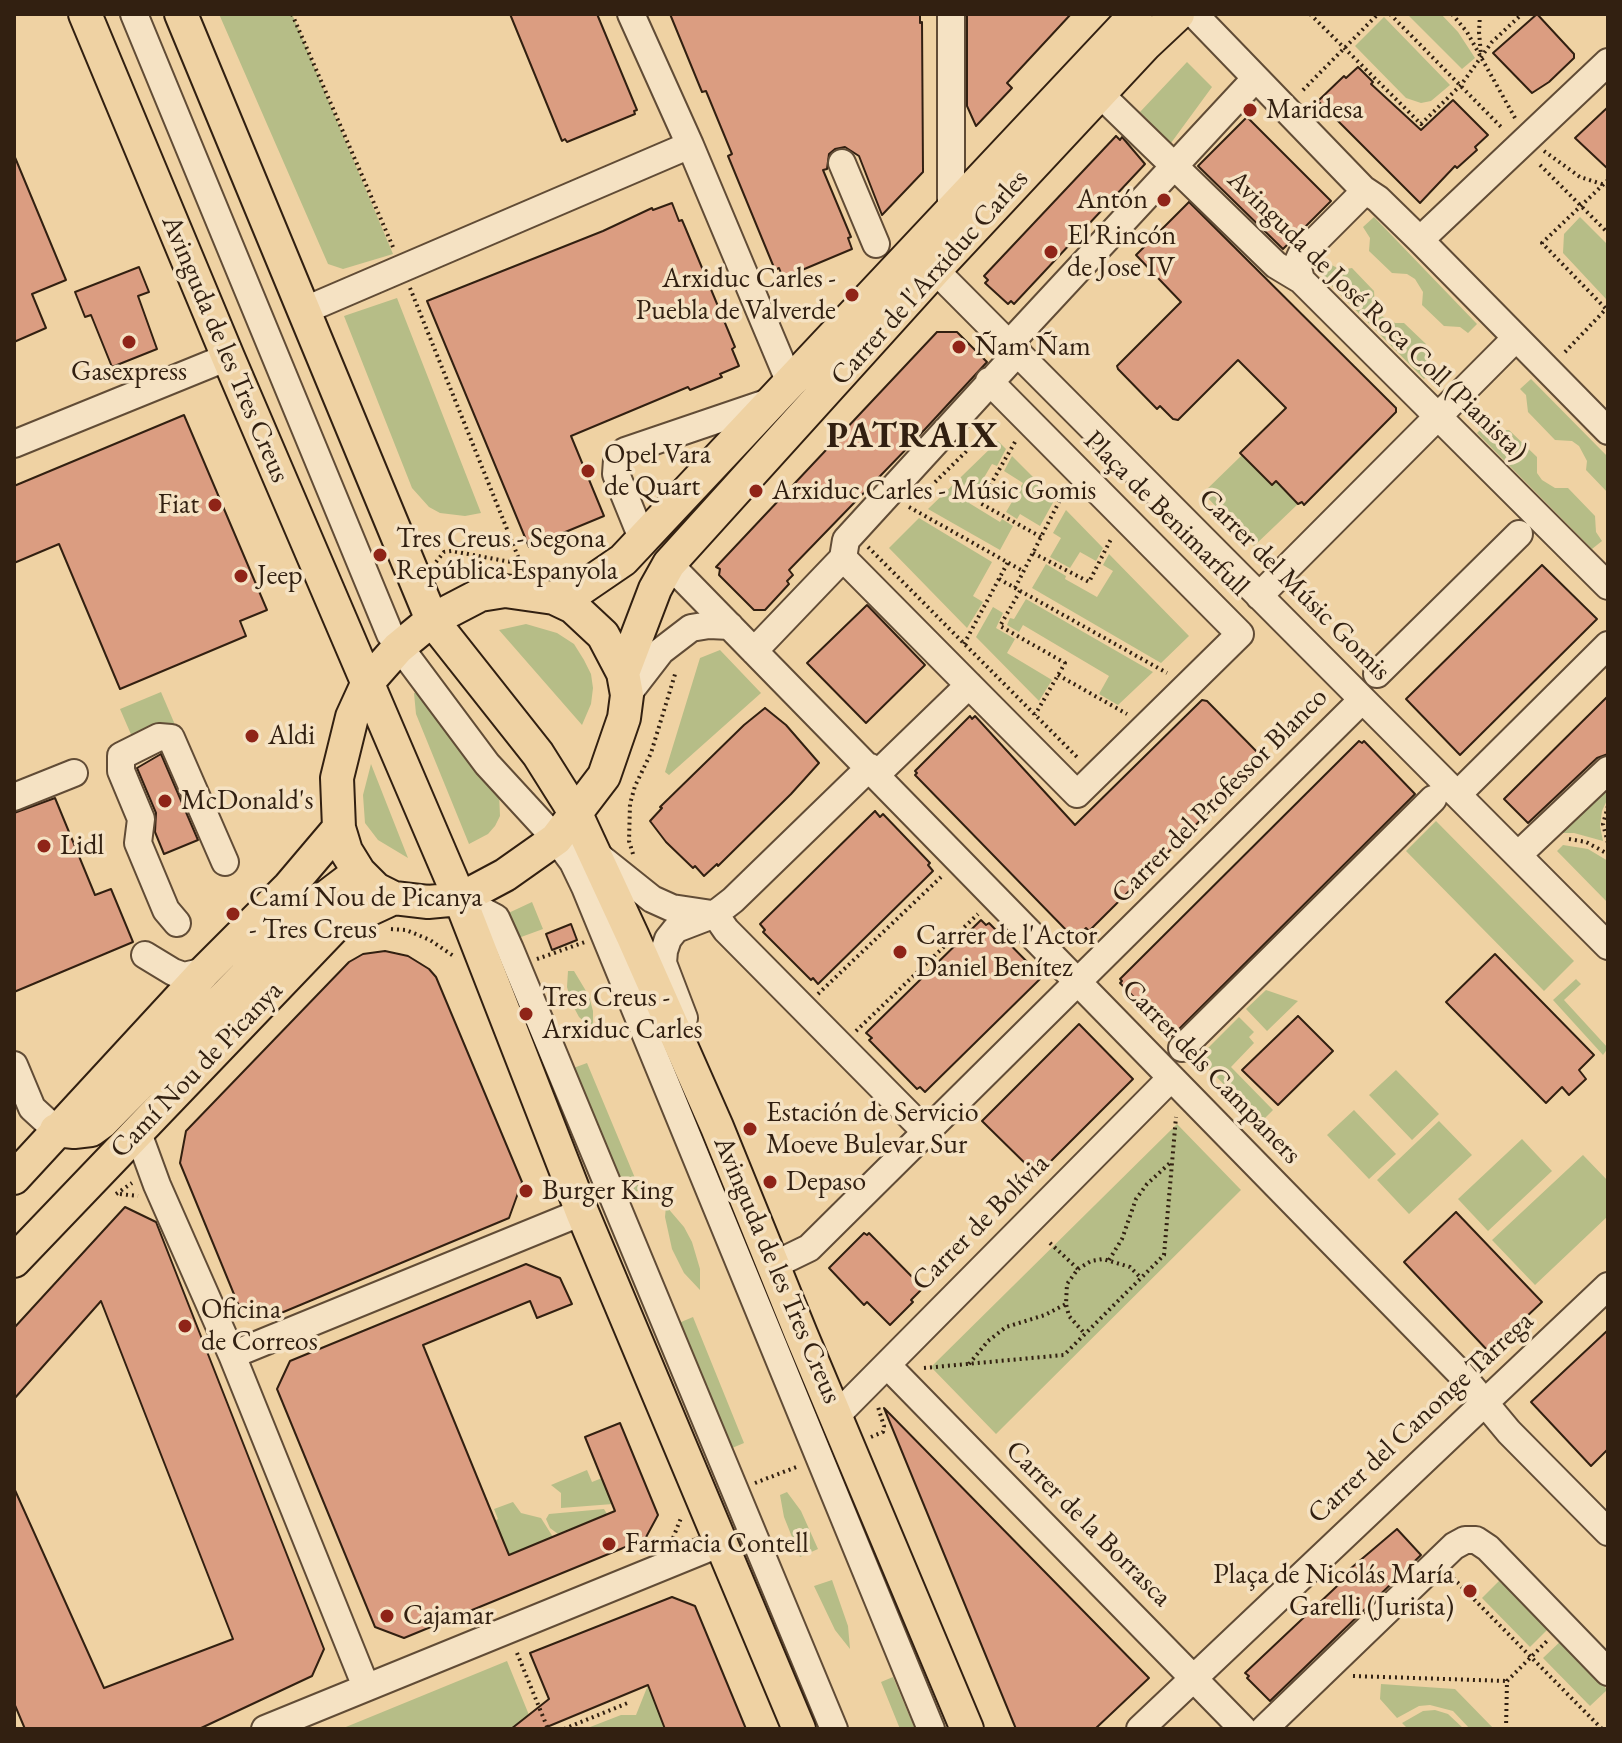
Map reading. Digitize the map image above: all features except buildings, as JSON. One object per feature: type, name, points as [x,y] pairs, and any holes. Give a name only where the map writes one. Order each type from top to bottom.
[{"type":"main road","name":"Avinguda de les Tres Creus","points":[[85,14],[460,899],[582,1212],[799,1729]]},
{"type":"main road","name":"Avinguda de les Tres Creus","points":[[181,14],[432,620],[538,754],[567,828],[591,850],[680,1042],[967,1729]]},
{"type":"main road","name":"Carrer de l'Arxiduc Carles","points":[[548,583],[582,588],[623,560],[1136,14]]},
{"type":"main road","name":"Carrer de l'Arxiduc Carles","points":[[625,684],[655,589],[669,564],[935,270],[1178,14]]},
{"type":"main road","points":[[548,583],[603,635],[625,684],[624,718],[604,776],[567,828],[505,875],[460,899],[428,902],[394,898],[376,889],[359,872],[346,851],[339,828],[337,778],[352,717],[368,682],[398,648],[432,620],[480,595],[548,583]]},
{"type":"main road","points":[[14,1191],[21,1170],[56,1130],[205,971],[289,887],[339,828]]},
{"type":"main road","points":[[56,1130],[82,1131],[102,1122],[313,907],[359,872]]},
{"type":"main road","name":"Camí Nou de Picanya","points":[[14,1261],[336,925],[394,898]]},
{"type":"street","name":"Avinguda de les Tres Creus","points":[[134,14],[373,597],[398,648],[487,764],[567,828],[573,862],[931,1729]]},
{"type":"street","points":[[631,14],[690,145],[781,392]]},
{"type":"street","points":[[951,14],[951,210]]},
{"type":"street","points":[[1194,14],[1365,191],[1378,199],[1420,240],[1608,431]]},
{"type":"street","points":[[1420,240],[1608,62]]},
{"type":"street","points":[[754,651],[843,558],[846,540],[989,381],[1013,348],[1255,79]]},
{"type":"street","name":"Avinguda de José Roca Coll (Pianista)","points":[[1100,94],[1276,265],[1301,280],[1607,582]]},
{"type":"street","points":[[303,311],[690,145]]},
{"type":"street","points":[[842,163],[876,244]]},
{"type":"street","points":[[1301,280],[1297,264],[1301,255],[1365,191]]},
{"type":"street","name":"Carrer del Músic Gomis","points":[[935,270],[1362,700],[1446,797],[1526,846],[1608,946]]},
{"type":"street","name":"Plaça de Benimarfull","points":[[1259,596],[1515,339]]},
{"type":"street","points":[[14,444],[228,357]]},
{"type":"street","name":"Plaça de Benimarfull","points":[[843,558],[1077,794],[1240,634],[989,381]]},
{"type":"street","name":"Carrer de l'Arxiduc Carles","points":[[642,538],[616,474],[617,460],[625,451],[781,392]]},
{"type":"street","points":[[1377,674],[1519,534]]},
{"type":"street","name":"Carrer dels Campaners","points":[[669,564],[1460,1373],[1509,1432],[1608,1532]]},
{"type":"street","points":[[625,684],[691,628],[730,626]]},
{"type":"street","points":[[1182,1048],[1608,645]]},
{"type":"street","points":[[680,1042],[684,1017],[663,963],[668,939],[676,929],[715,914],[969,685]]},
{"type":"street","name":"Carrer del Professor Blanco","points":[[774,1265],[809,1248],[1362,700]]},
{"type":"street","points":[[177,923],[166,910],[138,843],[141,819],[121,771],[121,756],[159,737],[171,738],[225,862]]},
{"type":"street","points":[[1526,846],[1608,770]]},
{"type":"street","points":[[14,797],[74,773]]},
{"type":"street","points":[[591,850],[652,899],[672,908],[715,914],[726,930],[925,1131]]},
{"type":"street","points":[[460,899],[496,918],[510,949],[834,1729]]},
{"type":"street","points":[[145,955],[184,976],[205,971]]},
{"type":"street","points":[[14,1065],[32,1108],[56,1130]]},
{"type":"street","name":"Carrer de Bolívia","points":[[837,1415],[1171,1078]]},
{"type":"street","points":[[138,1133],[157,1185],[232,1355],[366,1687]]},
{"type":"street","points":[[232,1355],[582,1212]]},
{"type":"street","name":"Carrer del Canonge Tàrrega","points":[[1140,1729],[1608,1286]]},
{"type":"street","name":"Carrer de la Borrasca","points":[[887,1365],[1243,1729]]},
{"type":"street","points":[[1264,1729],[1454,1546],[1465,1540],[1476,1540],[1488,1548],[1608,1672]]},
{"type":"street","points":[[265,1729],[721,1543]]},
{"type":"path","points":[[1310,14],[1421,124],[1461,85],[1492,42],[1522,14]]},
{"type":"path","points":[[1303,90],[1378,14]]},
{"type":"path","points":[[1390,14],[1503,129]]},
{"type":"path","points":[[1480,14],[1478,29],[1482,58]]},
{"type":"path","points":[[1540,165],[1608,233]]},
{"type":"path","points":[[1565,352],[1607,309],[1542,243],[1608,180]]},
{"type":"path","points":[[899,517],[996,422],[1023,450]]},
{"type":"path","points":[[1015,442],[980,503],[1041,537]]},
{"type":"path","points":[[1054,482],[1074,502]]},
{"type":"path","points":[[1035,715],[1065,663],[1000,626],[1023,571],[1064,492]]},
{"type":"path","points":[[909,507],[1023,571]]},
{"type":"path","points":[[1033,553],[1089,582],[1111,539],[1102,530]]},
{"type":"path","points":[[869,547],[1081,761],[1091,752]]},
{"type":"path","points":[[444,552],[457,551],[548,583]]},
{"type":"path","points":[[964,644],[1008,562]]},
{"type":"path","points":[[999,579],[1169,675],[1159,685]]},
{"type":"path","points":[[633,856],[629,841],[630,804],[651,753],[678,665]]},
{"type":"path","points":[[1058,675],[1129,715],[1119,724]]},
{"type":"path","points":[[1608,806],[1603,824],[1608,843]]},
{"type":"path","points":[[1526,846],[1586,842],[1608,854]]},
{"type":"path","points":[[817,996],[941,877]]},
{"type":"path","points":[[854,1033],[978,914]]},
{"type":"path","points":[[382,928],[417,934],[438,944],[454,957]]},
{"type":"path","points":[[536,960],[593,939]]},
{"type":"path","points":[[924,1368],[1064,1355],[1085,1335],[1164,1255],[1176,1117]]},
{"type":"path","points":[[1109,1260],[1122,1239],[1136,1199],[1147,1184],[1173,1161]]},
{"type":"path","points":[[1050,1243],[1078,1269]]},
{"type":"path","points":[[1085,1335],[1074,1325],[1066,1304],[1067,1284],[1078,1269],[1091,1261],[1109,1260],[1130,1267],[1141,1278]]},
{"type":"path","points":[[969,1364],[988,1341],[1006,1327],[1045,1315],[1066,1304]]},
{"type":"path","points":[[1437,1562],[1602,1729]]},
{"type":"path","points":[[1506,1729],[1507,1681],[1563,1626]]},
{"type":"path","points":[[517,1653],[548,1729]]},
{"type":"path","points":[[1320,1675],[1507,1681]]},
{"type":"path","points":[[564,1729],[630,1702]]},
{"type":"green space","points":[[219,14],[292,14],[393,254],[343,269],[328,264]]},
{"type":"green space","points":[[1407,14],[1441,14],[1458,32],[1475,58],[1462,69]]},
{"type":"green space","points":[[1384,17],[1450,85],[1431,101],[1421,103],[1406,98],[1355,46]]},
{"type":"green space","points":[[1187,62],[1212,87],[1171,143],[1140,112]]},
{"type":"green space","points":[[1374,217],[1477,324],[1468,333],[1460,327],[1444,326],[1422,305],[1423,292],[1415,279],[1407,274],[1392,273],[1369,251],[1370,238],[1363,227]]},
{"type":"green space","points":[[1580,217],[1608,245],[1606,299],[1563,253],[1564,234]]},
{"type":"green space","points":[[1328,263],[1341,270],[1352,268],[1374,291],[1375,308],[1380,315],[1395,323],[1404,323],[1426,344],[1427,361],[1433,369],[1424,379],[1319,273]]},
{"type":"green space","points":[[397,298],[481,513],[465,516],[440,513],[429,507],[412,488],[344,316]]},
{"type":"green space","points":[[1531,379],[1608,457],[1608,493],[1586,470],[1587,461],[1579,446],[1572,441],[1555,440],[1528,412],[1526,395],[1520,389]]},
{"type":"green space","points":[[1486,424],[1496,430],[1509,430],[1537,457],[1537,473],[1542,480],[1555,488],[1568,488],[1595,516],[1596,532],[1602,541],[1592,549],[1477,433]]},
{"type":"green space","points":[[998,441],[1006,449],[997,466],[992,464],[969,503],[1000,522],[1002,519],[1013,526],[1000,550],[928,509]]},
{"type":"green space","points":[[1242,455],[1272,485],[1276,481],[1298,504],[1254,546],[1203,493]]},
{"type":"green space","points":[[1012,456],[1055,499],[1040,526],[1020,514],[1017,519],[1006,512],[1023,483],[1004,471]]},
{"type":"green space","points":[[1066,510],[1103,548],[1096,561],[1080,552],[1070,568],[1050,557],[1061,538],[1053,533]]},
{"type":"green space","points":[[919,518],[992,562],[973,596],[983,602],[967,628],[889,548]]},
{"type":"green space","points":[[1109,554],[1189,636],[1161,663],[1032,588],[1046,564],[1097,597],[1113,571],[1103,565]]},
{"type":"green space","points":[[1026,599],[1153,672],[1118,705],[1099,694],[1109,676],[1023,625],[1019,632],[1007,625]]},
{"type":"green space","points":[[993,607],[1003,613],[996,628],[1015,639],[1007,653],[1052,680],[1039,701],[976,637]]},
{"type":"green space","points":[[526,624],[557,633],[574,644],[584,660],[593,688],[591,704],[582,725],[499,630]]},
{"type":"green space","points":[[720,650],[761,693],[669,775],[665,772],[700,658]]},
{"type":"green space","points":[[161,692],[182,741],[133,739],[120,709]]},
{"type":"green space","points":[[418,692],[499,793],[500,816],[495,826],[488,834],[469,844],[416,714],[414,693]]},
{"type":"green space","points":[[371,764],[408,858],[378,840],[365,823],[363,795]]},
{"type":"green space","points":[[1608,782],[1608,798],[1600,826],[1603,841],[1574,833],[1559,833]]},
{"type":"green space","points":[[1436,821],[1574,961],[1544,991],[1406,851]]},
{"type":"green space","points":[[1563,845],[1588,849],[1608,861],[1608,903],[1557,851]]},
{"type":"green space","points":[[532,902],[543,929],[513,940],[502,916]]},
{"type":"green space","points":[[568,971],[574,971],[589,996],[593,1030],[579,1017],[571,1002],[567,987]]},
{"type":"green space","points":[[1576,979],[1581,984],[1564,1000],[1608,1048],[1603,1055],[1553,1000]]},
{"type":"green space","points":[[1266,990],[1298,1001],[1267,1031],[1246,1009]]},
{"type":"green space","points":[[1239,1017],[1254,1032],[1249,1037],[1254,1043],[1231,1067],[1273,1110],[1261,1122],[1198,1058]]},
{"type":"green space","points":[[587,1063],[640,1190],[621,1198],[568,1070]]},
{"type":"green space","points":[[1396,1070],[1439,1114],[1412,1140],[1369,1095]]},
{"type":"green space","points":[[1354,1110],[1396,1154],[1369,1179],[1327,1135]]},
{"type":"green space","points":[[1439,1121],[1472,1155],[1409,1214],[1377,1180]]},
{"type":"green space","points":[[1177,1124],[1241,1190],[996,1434],[931,1367]]},
{"type":"green space","points":[[1522,1139],[1552,1171],[1488,1231],[1458,1199]]},
{"type":"green space","points":[[1583,1155],[1608,1181],[1608,1216],[1535,1285],[1492,1240]]},
{"type":"green space","points":[[666,1206],[692,1242],[700,1269],[700,1290],[684,1273],[672,1249],[665,1217]]},
{"type":"green space","points":[[693,1317],[744,1443],[725,1451],[674,1325]]},
{"type":"green space","points":[[587,1470],[592,1482],[602,1478],[613,1504],[561,1508],[561,1493],[551,1485]]},
{"type":"green space","points":[[787,1492],[801,1511],[818,1549],[800,1557],[784,1517],[780,1495]]},
{"type":"green space","points":[[513,1502],[521,1513],[541,1518],[553,1537],[509,1555],[495,1521],[498,1519],[494,1509]]},
{"type":"green space","points":[[604,1509],[607,1514],[558,1534],[550,1528],[546,1519],[549,1514]]},
{"type":"green space","points":[[1507,1579],[1552,1625],[1530,1647],[1482,1598],[1499,1581],[1502,1584]]},
{"type":"green space","points":[[832,1580],[848,1626],[850,1649],[835,1630],[814,1586]]},
{"type":"green space","points":[[1564,1638],[1607,1682],[1604,1686],[1607,1690],[1590,1706],[1543,1658]]},
{"type":"green space","points":[[507,1661],[529,1715],[511,1729],[341,1729]]},
{"type":"green space","points":[[893,1677],[915,1729],[900,1729],[881,1682]]},
{"type":"green space","points":[[1381,1684],[1455,1689],[1494,1729],[1470,1729],[1453,1711],[1430,1705],[1419,1706],[1397,1718],[1380,1699]]},
{"type":"green space","points":[[648,1685],[665,1729],[585,1729],[621,1715],[636,1715]]},
{"type":"green space","points":[[1435,1710],[1448,1714],[1464,1729],[1408,1729],[1402,1723],[1423,1711]]},
{"type":"place","name":"Maridesa","points":[[1250,110]]},
{"type":"place","name":"Antón","points":[[1164,200]]},
{"type":"place","name":"El Rincón de Jose IV","points":[[1051,252]]},
{"type":"place","name":"Arxiduc Carles - Puebla de Valverde","points":[[852,295]]},
{"type":"place","name":"Gasexpress","points":[[129,342]]},
{"type":"place","name":"Ñam Ñam","points":[[959,347]]},
{"type":"place","name":"Opel Vara de Quart","points":[[588,471]]},
{"type":"place","name":"Arxiduc Carles - Músic Gomis","points":[[756,491]]},
{"type":"place","name":"Fiat","points":[[215,505]]},
{"type":"place","name":"Tres Creus - Segona República Espanyola","points":[[380,555]]},
{"type":"place","name":"Jeep","points":[[241,576]]},
{"type":"place","name":"Aldi","points":[[252,736]]},
{"type":"place","name":"McDonald's","points":[[165,801]]},
{"type":"place","name":"Lidl","points":[[44,846]]},
{"type":"place","name":"Camí Nou de Picanya - Tres Creus","points":[[233,914]]},
{"type":"place","name":"Carrer de l'Actor Daniel Benítez","points":[[900,952]]},
{"type":"place","name":"Tres Creus - Arxiduc Carles","points":[[526,1014]]},
{"type":"place","name":"Estación de Servicio Moeve Bulevar Sur","points":[[750,1129]]},
{"type":"place","name":"Depaso","points":[[770,1182]]},
{"type":"place","name":"Burger King","points":[[526,1191]]},
{"type":"place","name":"Oficina de Correos","points":[[185,1326]]},
{"type":"place","name":"Farmacia Contell","points":[[609,1544]]},
{"type":"place","name":"Plaça de Nicolás María Garelli (Jurista)","points":[[1470,1591]]},
{"type":"place","name":"Cajamar","points":[[387,1616]]},
{"type":"district","name":"PATRAIX","points":[[913,437]]}]
